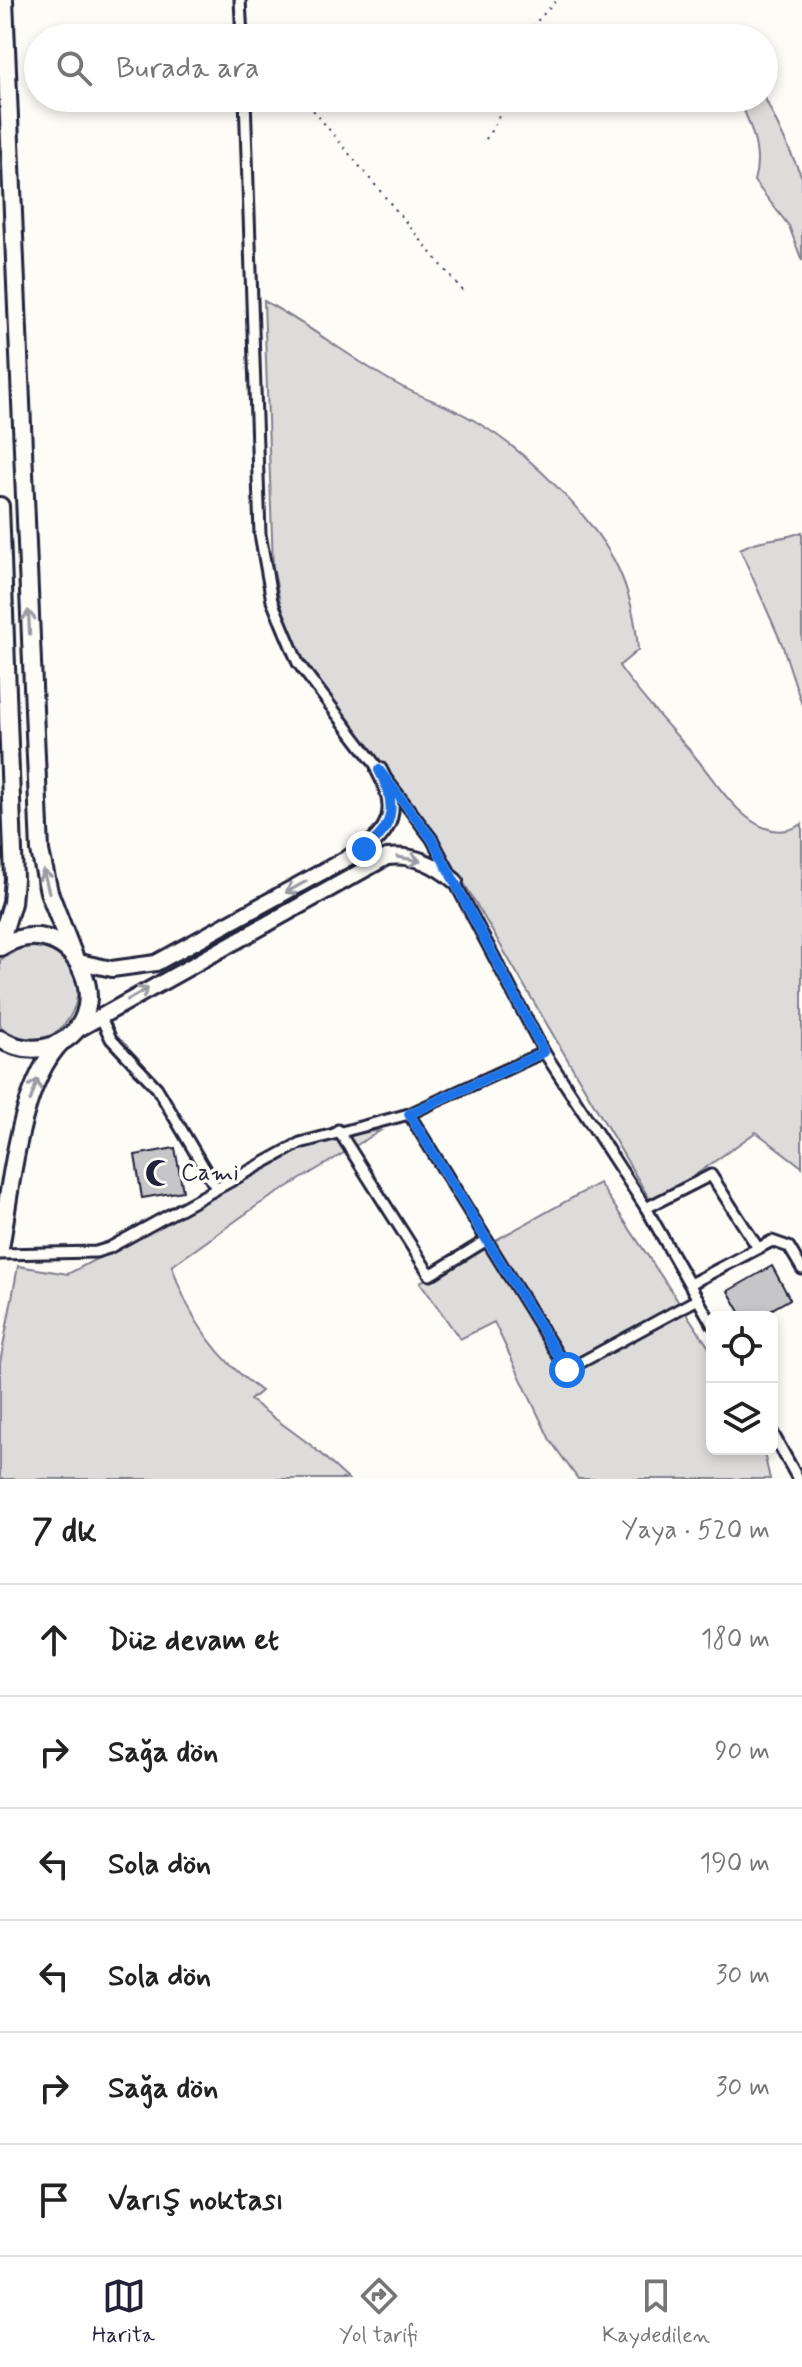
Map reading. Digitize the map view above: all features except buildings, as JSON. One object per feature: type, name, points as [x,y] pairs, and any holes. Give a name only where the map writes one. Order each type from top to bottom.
[{"type":"highway","points":[[0,1251],[28,1107],[40,1072],[83,1018],[88,999],[87,980],[49,892],[40,851],[4,0]]},
{"type":"highway","points":[[0,506],[14,879],[12,903],[0,945]]},
{"type":"highway","points":[[0,945],[38,937],[57,943],[76,958]]},
{"type":"highway","points":[[0,1039],[16,1047],[36,1049],[67,1036]]},
{"type":"main road","points":[[76,958],[112,969],[156,963],[364,849],[384,831],[392,813],[391,793],[379,770]]},
{"type":"main road","points":[[67,1036],[387,857],[407,856],[425,862],[455,881]]},
{"type":"street","points":[[240,0],[241,24]]},
{"type":"street","points":[[245,112],[260,534],[266,578],[280,624],[298,663],[432,839],[544,1052],[646,1208],[706,1313]]},
{"type":"street","points":[[100,1016],[111,1039],[157,1088],[216,1188]]},
{"type":"street","points":[[0,1251],[96,1252],[300,1143],[338,1130],[409,1114],[544,1052]]},
{"type":"street","points":[[409,1114],[567,1370],[698,1299]]},
{"type":"street","points":[[338,1130],[430,1275],[487,1240]]},
{"type":"street","points":[[646,1208],[711,1175],[758,1248]]},
{"type":"street","points":[[690,1284],[772,1241],[785,1244],[802,1269]]},
{"type":"street","points":[[778,1443],[798,1479]]},
{"type":"path","points":[[534,24],[557,0]]},
{"type":"path","points":[[315,112],[463,291]]},
{"type":"path","points":[[486,139],[499,112]]},
{"type":"shaded area","points":[[744,112],[772,112],[802,177],[802,261],[789,226],[754,181],[757,160],[751,127]]},
{"type":"shaded area","points":[[264,301],[393,382],[475,421],[515,449],[556,486],[592,527],[622,578],[632,608],[638,650],[619,666],[627,678],[725,795],[753,822],[768,829],[785,830],[802,824],[802,1167],[756,1132],[653,1205],[447,854],[297,650],[283,617],[273,567]]},
{"type":"shaded area","points":[[802,532],[802,705],[782,644],[740,549]]},
{"type":"shaded area","points":[[37,947],[61,957],[74,974],[77,993],[72,1012],[60,1029],[43,1038],[22,1038],[0,1026],[0,960],[21,948]]},
{"type":"shaded area","points":[[380,1131],[258,1205],[172,1266],[186,1303],[206,1336],[245,1379],[261,1391],[250,1400],[312,1446],[348,1479],[0,1479],[0,1363],[18,1266],[68,1274],[182,1214],[282,1152],[348,1132]]},
{"type":"shaded area","points":[[599,1183],[706,1343],[706,1455],[764,1455],[770,1479],[578,1479],[550,1440],[494,1322],[460,1339],[420,1282]]},
{"type":"place","name":"Cami","points":[[159,1173]]},
{"type":"route","points":[[364,849],[384,831],[392,813],[391,793],[379,770],[432,839],[544,1052],[409,1114],[567,1370]]}]
